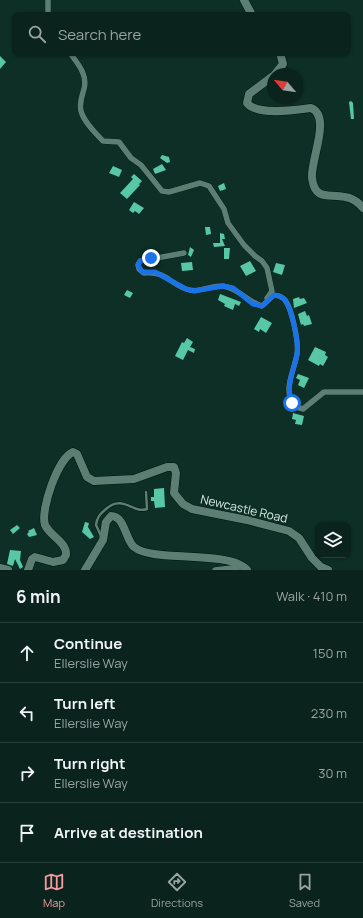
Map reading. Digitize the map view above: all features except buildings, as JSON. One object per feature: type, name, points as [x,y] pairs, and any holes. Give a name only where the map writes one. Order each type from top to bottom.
[{"type":"main road","points":[[244,0],[250,12]]},
{"type":"main road","points":[[280,68],[283,64],[281,56]]},
{"type":"main road","points":[[267,80],[249,94],[247,103],[251,108],[258,109],[278,111],[311,108],[316,110],[320,114],[321,124],[312,178],[318,192],[323,196],[345,197],[359,203],[363,208]]},
{"type":"main road","name":"Newcastle Road","points":[[28,570],[34,557],[57,562],[63,560],[66,555],[63,544],[49,531],[44,517],[50,487],[64,459],[73,452],[77,454],[87,477],[94,481],[134,478],[167,467],[174,467],[176,473],[174,492],[183,504],[192,509],[247,520],[289,531],[299,538],[312,558],[321,567],[328,570]]},
{"type":"main road","points":[[85,570],[103,540],[106,522],[109,517],[114,516],[122,524],[129,541],[136,549],[143,552],[184,558],[227,560],[246,568]]},
{"type":"main road","points":[[0,568],[8,570]]},
{"type":"street","points":[[48,0],[48,12]]},
{"type":"street","points":[[72,56],[84,73],[86,82],[82,97],[81,111],[96,134],[103,141],[119,142],[131,158],[141,165],[162,191],[169,192],[194,184],[209,186],[224,209],[228,223],[244,245],[262,261],[267,268],[272,291],[266,302]]},
{"type":"street","points":[[184,253],[140,261],[138,265],[139,269],[144,273],[155,272],[186,289],[194,291],[223,286],[233,288],[253,304],[262,306],[274,295],[280,296],[286,300],[290,308],[297,345],[297,354],[292,373],[289,397],[296,407],[303,409],[324,392],[363,392]]},
{"type":"street","points":[[215,570],[227,567],[246,568]]},
{"type":"lane","points":[[103,540],[96,525],[101,513],[116,503],[127,504],[142,510],[148,509],[146,492]]},
{"type":"route","points":[[151,258],[140,261],[138,265],[142,272],[155,272],[174,281],[186,289],[194,291],[223,286],[233,288],[253,304],[262,306],[274,295],[280,296],[286,300],[290,308],[297,345],[297,354],[289,388],[289,397],[292,403]]}]
